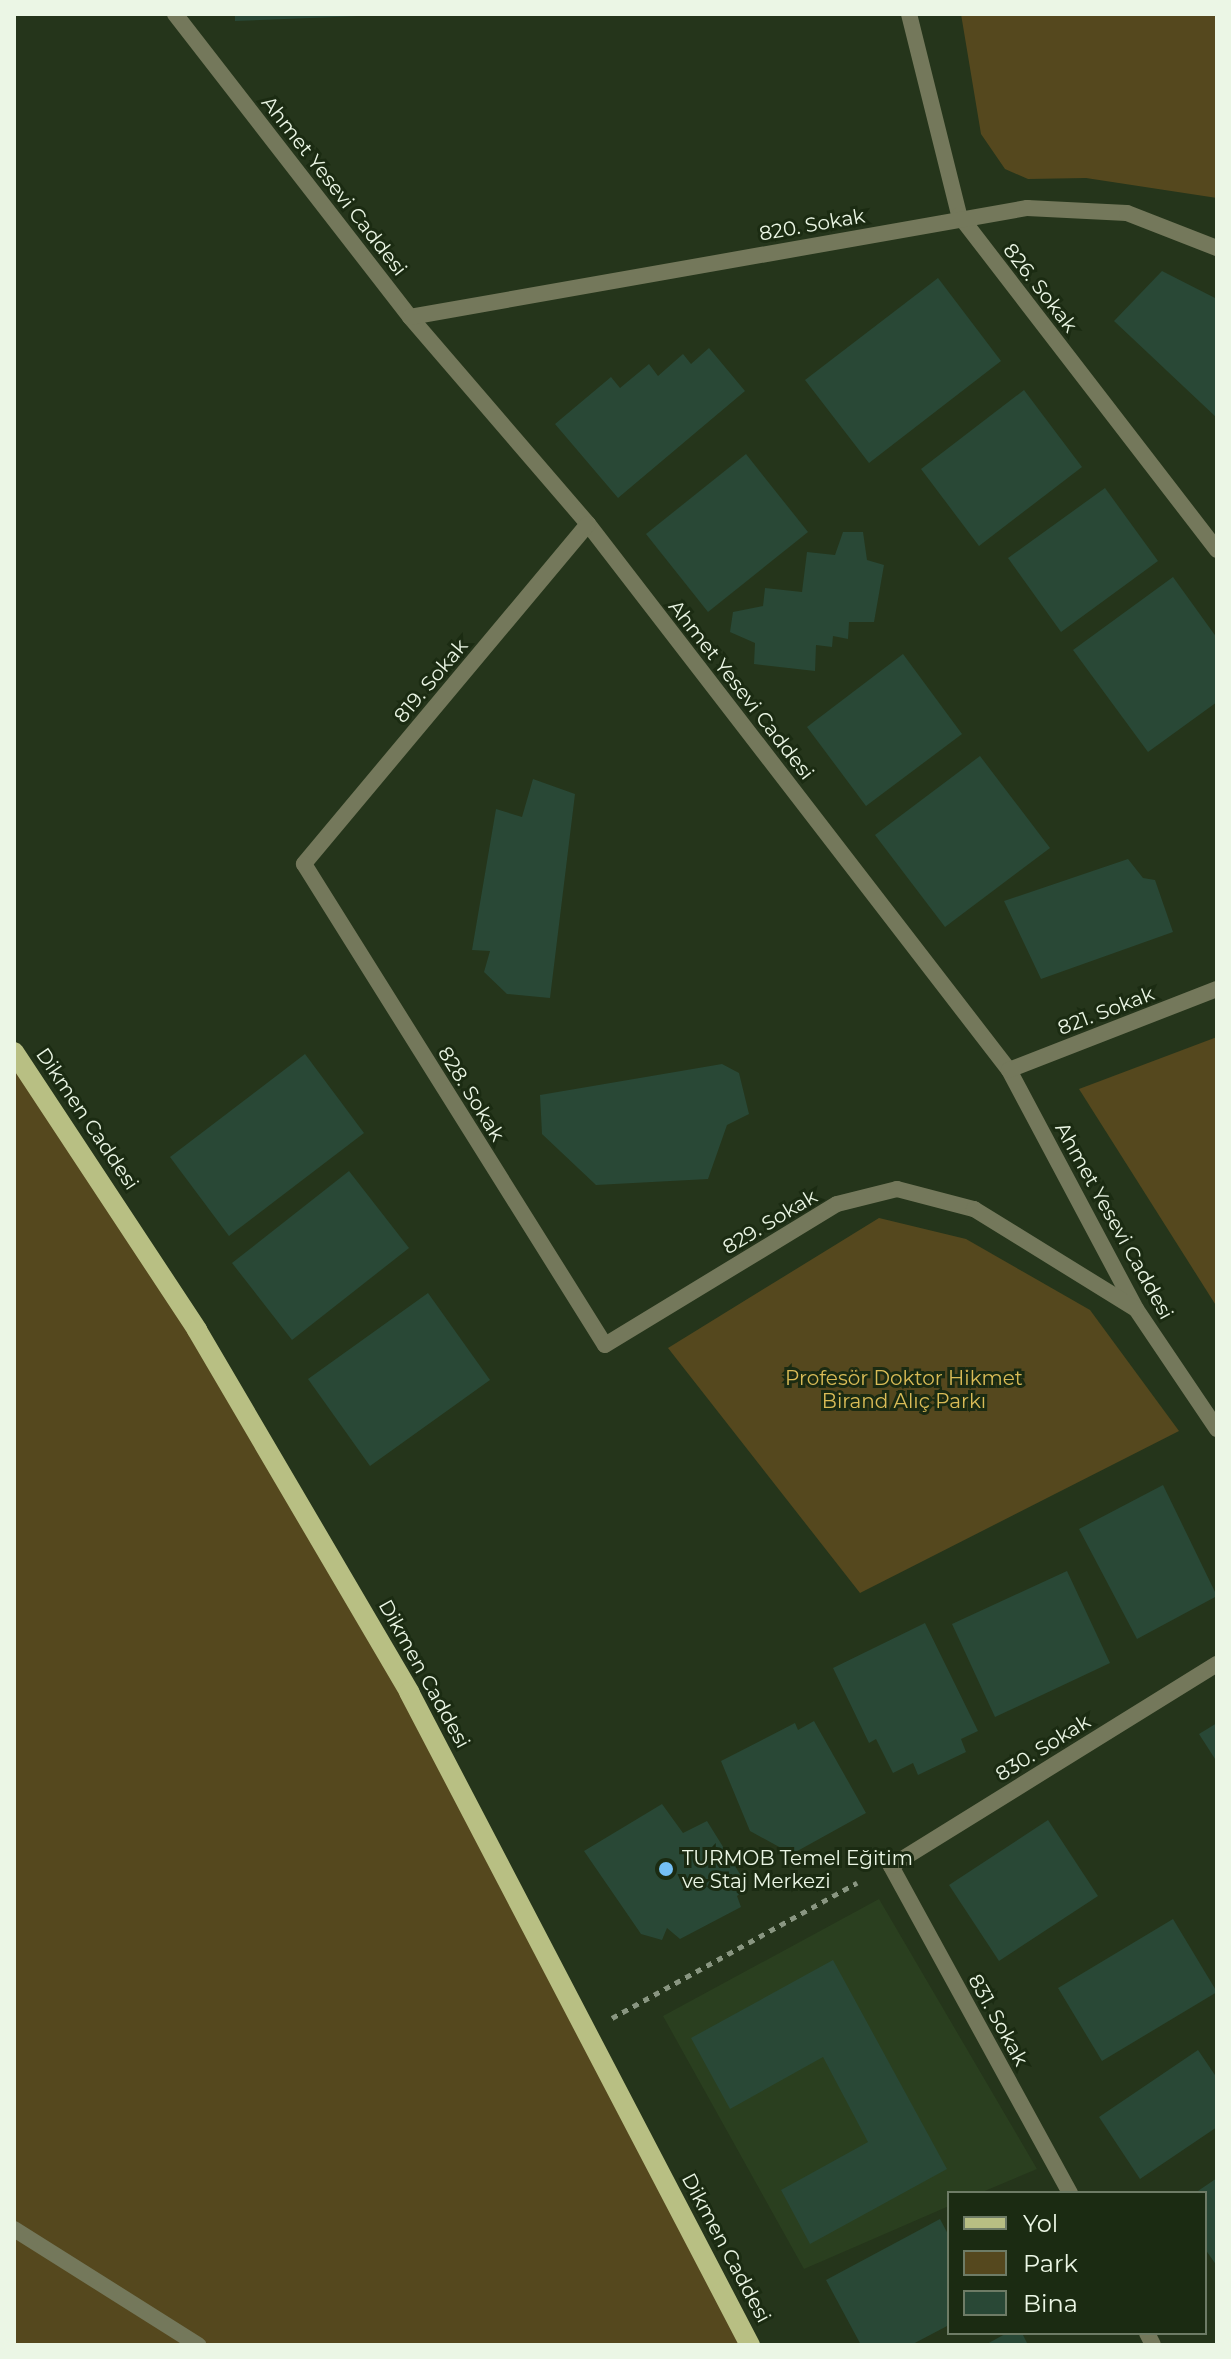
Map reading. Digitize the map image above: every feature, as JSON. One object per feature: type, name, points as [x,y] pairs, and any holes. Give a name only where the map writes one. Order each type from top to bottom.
[{"type":"main road","name":"Dikmen Caddesi","points":[[14,1052],[197,1330],[307,1516],[586,2032],[750,2345]]},
{"type":"street","name":"Ahmet Yesevi Caddesi","points":[[175,14],[410,317],[588,524],[1009,1070],[1136,1309],[1215,1423]]},
{"type":"street","name":"826. Sokak","points":[[909,14],[962,219],[1217,550]]},
{"type":"street","name":"820. Sokak","points":[[410,317],[1027,208],[1127,213],[1217,248]]},
{"type":"street","name":"819. Sokak","points":[[304,864],[588,524]]},
{"type":"street","name":"828. Sokak","points":[[304,864],[605,1345]]},
{"type":"street","name":"821. Sokak","points":[[1009,1070],[1217,989]]},
{"type":"street","name":"829. Sokak","points":[[605,1345],[837,1204],[897,1189],[974,1209],[1136,1309]]},
{"type":"street","name":"830. Sokak","points":[[891,1866],[1217,1664]]},
{"type":"street","name":"831. Sokak","points":[[891,1866],[1069,2191]]},
{"type":"street","points":[[14,2229],[198,2345]]},
{"type":"path","points":[[586,2032],[857,1883]]},
{"type":"shaded area","points":[[879,1899],[1037,2169],[985,2191],[947,2191],[947,2207],[804,2269],[663,2016]]},
{"type":"green space","points":[[961,14],[1217,14],[1217,198],[1086,178],[1028,179],[1005,169],[981,134]]},
{"type":"green space","points":[[1217,1037],[1217,1307],[1079,1089]]},
{"type":"green space","points":[[14,1052],[307,1516],[750,2345],[14,2345]]},
{"type":"green space","name":"Profesör Doktor Hikmet Birand Alıç Parkı","points":[[879,1218],[966,1239],[1090,1310],[1179,1431],[860,1593],[668,1348]]},
{"type":"building","points":[[235,14],[409,14],[235,21]]},
{"type":"building","points":[[1162,271],[1217,299],[1217,418],[1114,321]]},
{"type":"building","points":[[938,278],[1001,361],[869,463],[805,380]]},
{"type":"building","points":[[709,348],[745,391],[618,498],[555,424],[611,377],[620,388],[649,364],[658,376],[683,354],[691,364]]},
{"type":"building","points":[[1024,390],[1082,467],[979,546],[921,469]]},
{"type":"building","points":[[746,454],[808,532],[708,612],[646,534]]},
{"type":"building","points":[[1105,488],[1158,561],[1061,632],[1008,558]]},
{"type":"building","points":[[843,532],[863,532],[867,560],[884,565],[874,622],[849,622],[848,639],[833,636],[832,647],[816,645],[815,671],[754,664],[755,643],[730,632],[733,612],[763,606],[765,588],[802,592],[807,552],[835,555]]},
{"type":"building","points":[[1173,577],[1217,638],[1217,702],[1148,752],[1073,650]]},
{"type":"building","points":[[903,654],[962,734],[866,806],[807,727]]},
{"type":"building","points":[[980,756],[1050,848],[945,927],[875,835]]},
{"type":"building","points":[[533,779],[575,794],[550,998],[507,994],[484,972],[490,951],[472,950],[496,809],[522,817]]},
{"type":"building","points":[[1128,859],[1143,878],[1155,880],[1173,932],[1041,979],[1004,901]]},
{"type":"building","points":[[305,1054],[364,1133],[229,1236],[170,1157]]},
{"type":"building","points":[[722,1064],[739,1073],[749,1114],[727,1125],[708,1179],[596,1185],[542,1134],[540,1095]]},
{"type":"building","points":[[349,1171],[409,1248],[292,1340],[232,1263]]},
{"type":"building","points":[[428,1293],[490,1380],[370,1466],[308,1379]]},
{"type":"building","points":[[1163,1485],[1217,1596],[1137,1639],[1079,1529]]},
{"type":"building","points":[[1067,1571],[1110,1663],[995,1717],[952,1624]]},
{"type":"building","points":[[925,1623],[978,1731],[961,1739],[966,1752],[918,1775],[913,1763],[893,1773],[876,1739],[869,1743],[833,1668]]},
{"type":"building","points":[[814,1721],[866,1813],[792,1854],[750,1831],[721,1761],[795,1723],[798,1730]]},
{"type":"building","points":[[1217,1723],[1217,1762],[1199,1734]]},
{"type":"building","name":"TURMOB Temel Eğitim ve Staj Merkezi","points":[[662,1804],[683,1833],[707,1821],[748,1887],[737,1896],[741,1907],[680,1939],[667,1928],[662,1940],[641,1934],[584,1851]]},
{"type":"building","points":[[1048,1820],[1098,1896],[999,1961],[949,1885]]},
{"type":"building","points":[[1173,1919],[1217,1992],[1102,2061],[1058,1988]]},
{"type":"building","points":[[833,1960],[947,2169],[810,2244],[781,2190],[868,2142],[823,2057],[730,2109],[691,2038]]},
{"type":"building","points":[[1198,2050],[1217,2078],[1217,2127],[1140,2179],[1099,2117]]},
{"type":"building","points":[[1217,2178],[1217,2266],[1207,2252],[1207,2191],[1198,2191]]},
{"type":"building","points":[[940,2219],[947,2232],[947,2326],[911,2345],[861,2345],[826,2280]]},
{"type":"building","points":[[1003,2335],[1023,2335],[1028,2345],[985,2345]]},
{"type":"place","name":"TURMOB Temel Eğitim ve Staj Merkezi","points":[[666,1869]]}]
